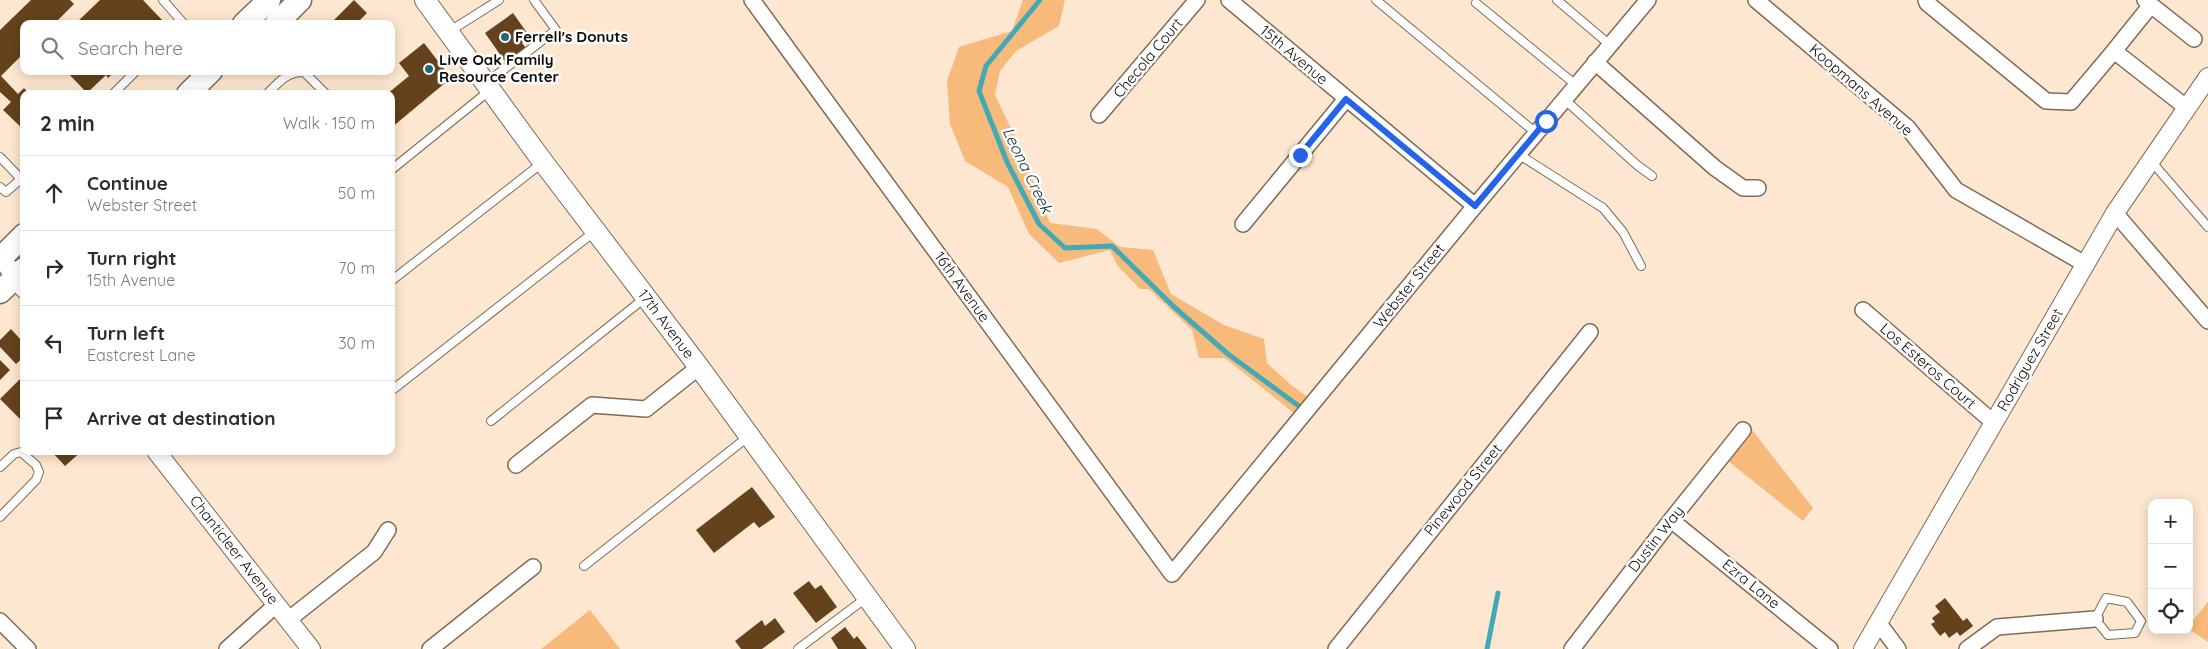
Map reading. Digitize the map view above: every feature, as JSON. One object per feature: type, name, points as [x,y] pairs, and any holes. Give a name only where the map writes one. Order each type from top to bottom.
[{"type":"main road","points":[[248,20],[269,0]]},
{"type":"main road","points":[[280,20],[300,0]]},
{"type":"main road","name":"17th Avenue","points":[[425,0],[543,162],[699,367],[867,597],[901,647]]},
{"type":"main road","points":[[192,90],[207,75]]},
{"type":"main road","points":[[0,258],[20,240]]},
{"type":"street","name":"16th Avenue","points":[[752,0],[1172,574]]},
{"type":"street","name":"Checola Court","points":[[1100,115],[1197,0]]},
{"type":"street","name":"15th Avenue","points":[[1229,0],[1475,206]]},
{"type":"street","name":"Webster Street","points":[[1172,574],[1518,154],[1648,0]]},
{"type":"street","name":"Koopmans Avenue","points":[[1756,0],[1908,128],[1956,190],[2085,264]]},
{"type":"street","points":[[1926,0],[1927,3],[2046,101],[2071,102],[2114,51],[2148,2],[2194,39]]},
{"type":"street","points":[[2114,51],[2187,108]]},
{"type":"street","points":[[1595,62],[1715,168],[1743,188],[1758,188]]},
{"type":"street","name":"Rodriguez Street","points":[[1862,649],[2115,213],[2208,77]]},
{"type":"street","points":[[1243,224],[1346,99]]},
{"type":"street","points":[[2115,213],[2208,321]]},
{"type":"street","points":[[0,258],[16,282]]},
{"type":"street","name":"Los Esteros Court","points":[[1863,310],[1993,422]]},
{"type":"street","name":"Pinewood Street","points":[[1336,649],[1590,332]]},
{"type":"street","points":[[516,465],[592,405],[646,409],[699,367]]},
{"type":"street","name":"Dustin Way","points":[[1572,649],[1743,430]]},
{"type":"street","name":"Chanticleer Avenue","points":[[159,455],[311,649]]},
{"type":"street","name":"Ezra Lane","points":[[1671,520],[1830,649]]},
{"type":"street","points":[[288,620],[374,552],[388,530]]},
{"type":"street","points":[[430,649],[533,567]]},
{"type":"street","points":[[227,649],[276,605]]},
{"type":"street","points":[[1967,649],[1997,627],[2095,619]]},
{"type":"street","points":[[0,622],[28,649]]},
{"type":"street","points":[[1878,622],[1898,649]]},
{"type":"lane","points":[[163,0],[180,20]]},
{"type":"lane","points":[[449,32],[499,0]]},
{"type":"lane","points":[[395,167],[556,30],[534,0]]},
{"type":"lane","points":[[1376,0],[1536,133]]},
{"type":"lane","points":[[1557,0],[1610,44]]},
{"type":"lane","points":[[1476,3],[1576,85]]},
{"type":"lane","points":[[117,90],[132,75]]},
{"type":"lane","points":[[271,90],[286,75]]},
{"type":"lane","points":[[307,75],[322,90]]},
{"type":"lane","points":[[1564,99],[1637,165],[1652,176]]},
{"type":"lane","points":[[1518,154],[1603,208],[1623,232],[1641,266]]},
{"type":"lane","points":[[0,157],[20,179],[6,192],[0,187]]},
{"type":"lane","points":[[2150,161],[2208,227]]},
{"type":"lane","points":[[395,278],[543,162]]},
{"type":"lane","points":[[395,388],[595,230]]},
{"type":"lane","points":[[491,420],[646,297]]},
{"type":"lane","points":[[584,566],[749,436]]},
{"type":"lane","points":[[0,467],[14,454],[20,452]]},
{"type":"lane","points":[[0,516],[36,480],[39,472],[36,465],[24,455]]},
{"type":"lane","points":[[798,649],[867,597]]},
{"type":"lane","points":[[2106,598],[2127,602],[2141,621],[2135,633],[2108,635],[2095,619],[2106,598]]},
{"type":"shaded area","points":[[1023,0],[1065,0],[1059,26],[1016,51],[1000,71],[995,95],[1015,137],[1050,223],[1097,229],[1120,247],[1153,250],[1171,294],[1224,325],[1264,339],[1267,363],[1291,385],[1308,397],[1295,414],[1225,358],[1199,358],[1192,330],[1149,289],[1140,289],[1117,265],[1110,250],[1059,263],[1029,234],[1008,187],[965,161],[950,124],[947,81],[959,47],[1012,31]]},
{"type":"shaded area","points":[[1749,426],[1813,508],[1803,521],[1723,457]]},
{"type":"shaded area","points":[[2208,602],[2208,642],[2193,632],[2193,620]]},
{"type":"shaded area","points":[[590,610],[620,649],[541,649]]},
{"type":"building","points":[[31,0],[70,0],[74,4],[58,20],[20,20],[20,57],[1,76],[18,94],[20,92],[20,126],[3,110],[11,102],[0,92],[0,30]]},
{"type":"building","points":[[100,0],[143,0],[162,20],[79,20]]},
{"type":"building","points":[[354,0],[367,13],[360,20],[334,20]]},
{"type":"building","points":[[513,13],[530,37],[522,43],[526,48],[506,63],[485,33]]},
{"type":"building","points":[[424,43],[451,78],[395,125],[395,90],[392,90],[409,76],[399,63]]},
{"type":"building","points":[[70,75],[106,75],[90,90],[84,90]]},
{"type":"building","points":[[11,329],[20,339],[20,360],[16,364],[0,347],[0,340]]},
{"type":"building","points":[[0,360],[10,370],[0,380]]},
{"type":"building","points":[[20,379],[20,419],[0,399]]},
{"type":"building","points":[[55,455],[77,455],[65,466]]},
{"type":"building","points":[[752,487],[775,517],[759,528],[754,522],[714,553],[696,530]]},
{"type":"building","points":[[809,581],[815,589],[821,585],[837,607],[816,623],[793,593]]},
{"type":"building","points":[[1945,598],[1963,621],[1967,618],[1973,626],[1960,636],[1957,632],[1949,638],[1945,632],[1940,636],[1931,624],[1935,622],[1932,618],[1940,612],[1935,606]]},
{"type":"building","points":[[775,618],[785,632],[762,649],[741,649],[735,641],[762,620],[765,626]]},
{"type":"building","points":[[845,627],[854,639],[857,636],[867,649],[838,649],[831,638]]},
{"type":"waterway","name":"Leona Creek","points":[[1040,0],[986,66],[979,91],[1007,162],[1039,224],[1065,248],[1112,246],[1173,306],[1228,354],[1300,407]]},
{"type":"waterway","points":[[1487,649],[1498,593]]},
{"type":"place","name":"Ferrell's Donuts","points":[[505,37]]},
{"type":"place","name":"Live Oak Family Resource Center","points":[[429,69]]},
{"type":"route","points":[[1300,155],[1346,99],[1475,206],[1546,121]]}]
